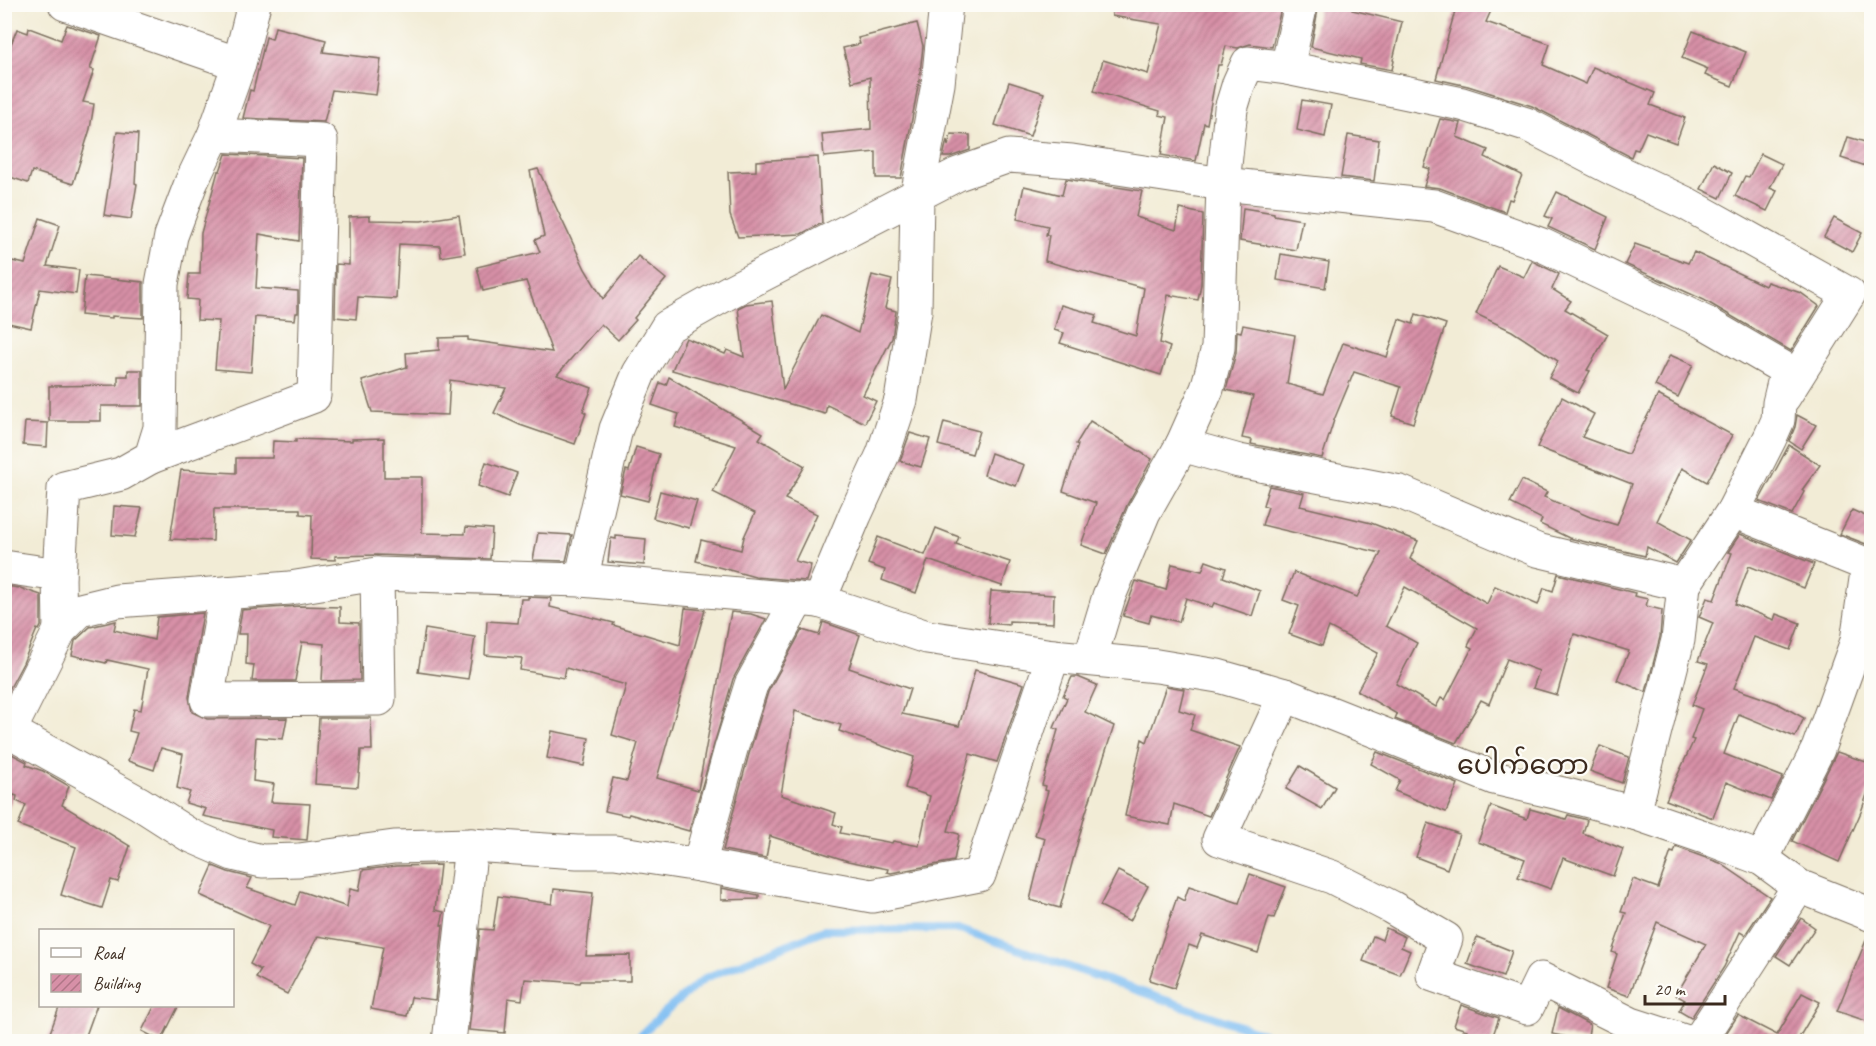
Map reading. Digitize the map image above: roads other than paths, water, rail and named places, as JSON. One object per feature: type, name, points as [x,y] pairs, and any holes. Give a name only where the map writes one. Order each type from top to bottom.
[{"type":"street","points":[[65,4],[239,64]]},
{"type":"street","points":[[151,458],[160,428],[162,284],[171,236],[190,183],[214,135],[239,64],[254,4]]},
{"type":"street","points":[[699,865],[751,685],[809,600],[855,515],[884,454],[901,400],[915,310],[917,196],[938,84],[946,4]]},
{"type":"street","points":[[1287,68],[1302,4]]},
{"type":"street","points":[[1090,659],[1109,596],[1144,512],[1182,445],[1207,389],[1218,348],[1223,183],[1231,109],[1248,63],[1287,68],[1462,104],[1526,124],[1687,204],[1849,294],[1779,403]]},
{"type":"street","points":[[60,630],[59,575],[64,488],[120,474],[151,458],[314,396],[321,140],[214,135]]},
{"type":"street","points":[[581,580],[616,429],[639,373],[667,327],[731,291],[958,174],[1009,156],[1072,160],[1223,183],[1434,206],[1542,245],[1707,323],[1787,370],[1779,403],[1778,420],[1733,511],[1684,585],[1678,640],[1634,813]]},
{"type":"street","points":[[1182,445],[1239,461],[1400,492],[1537,550],[1684,585]]},
{"type":"street","points":[[1733,511],[1870,565],[1857,641],[1818,749],[1762,859]]},
{"type":"street","points":[[4,567],[59,575]]},
{"type":"street","points":[[226,593],[207,700],[379,699],[377,574]]},
{"type":"street","points":[[1053,656],[979,875],[872,896],[615,852],[577,852],[471,845],[394,846],[299,860],[262,861],[233,854],[189,835],[139,803],[7,729],[60,630],[80,610],[117,601],[290,588],[377,574],[581,580],[809,600],[927,637],[1053,656],[1157,666],[1218,676],[1285,695],[1494,778],[1634,813],[1707,838],[1762,859],[1799,886],[1872,915]]},
{"type":"street","points":[[1285,695],[1219,839],[1332,877],[1391,907],[1446,939],[1433,975],[1527,1008],[1540,979],[1631,1024],[1687,1041]]},
{"type":"street","points":[[451,1030],[471,845]]},
{"type":"street","points":[[1698,1041],[1799,886]]},
{"type":"waterway","points":[[633,1042],[705,978],[824,930],[960,929],[1286,1042]]},
{"type":"district","name":"ပေါက်တော","points":[[1523,765]]}]
